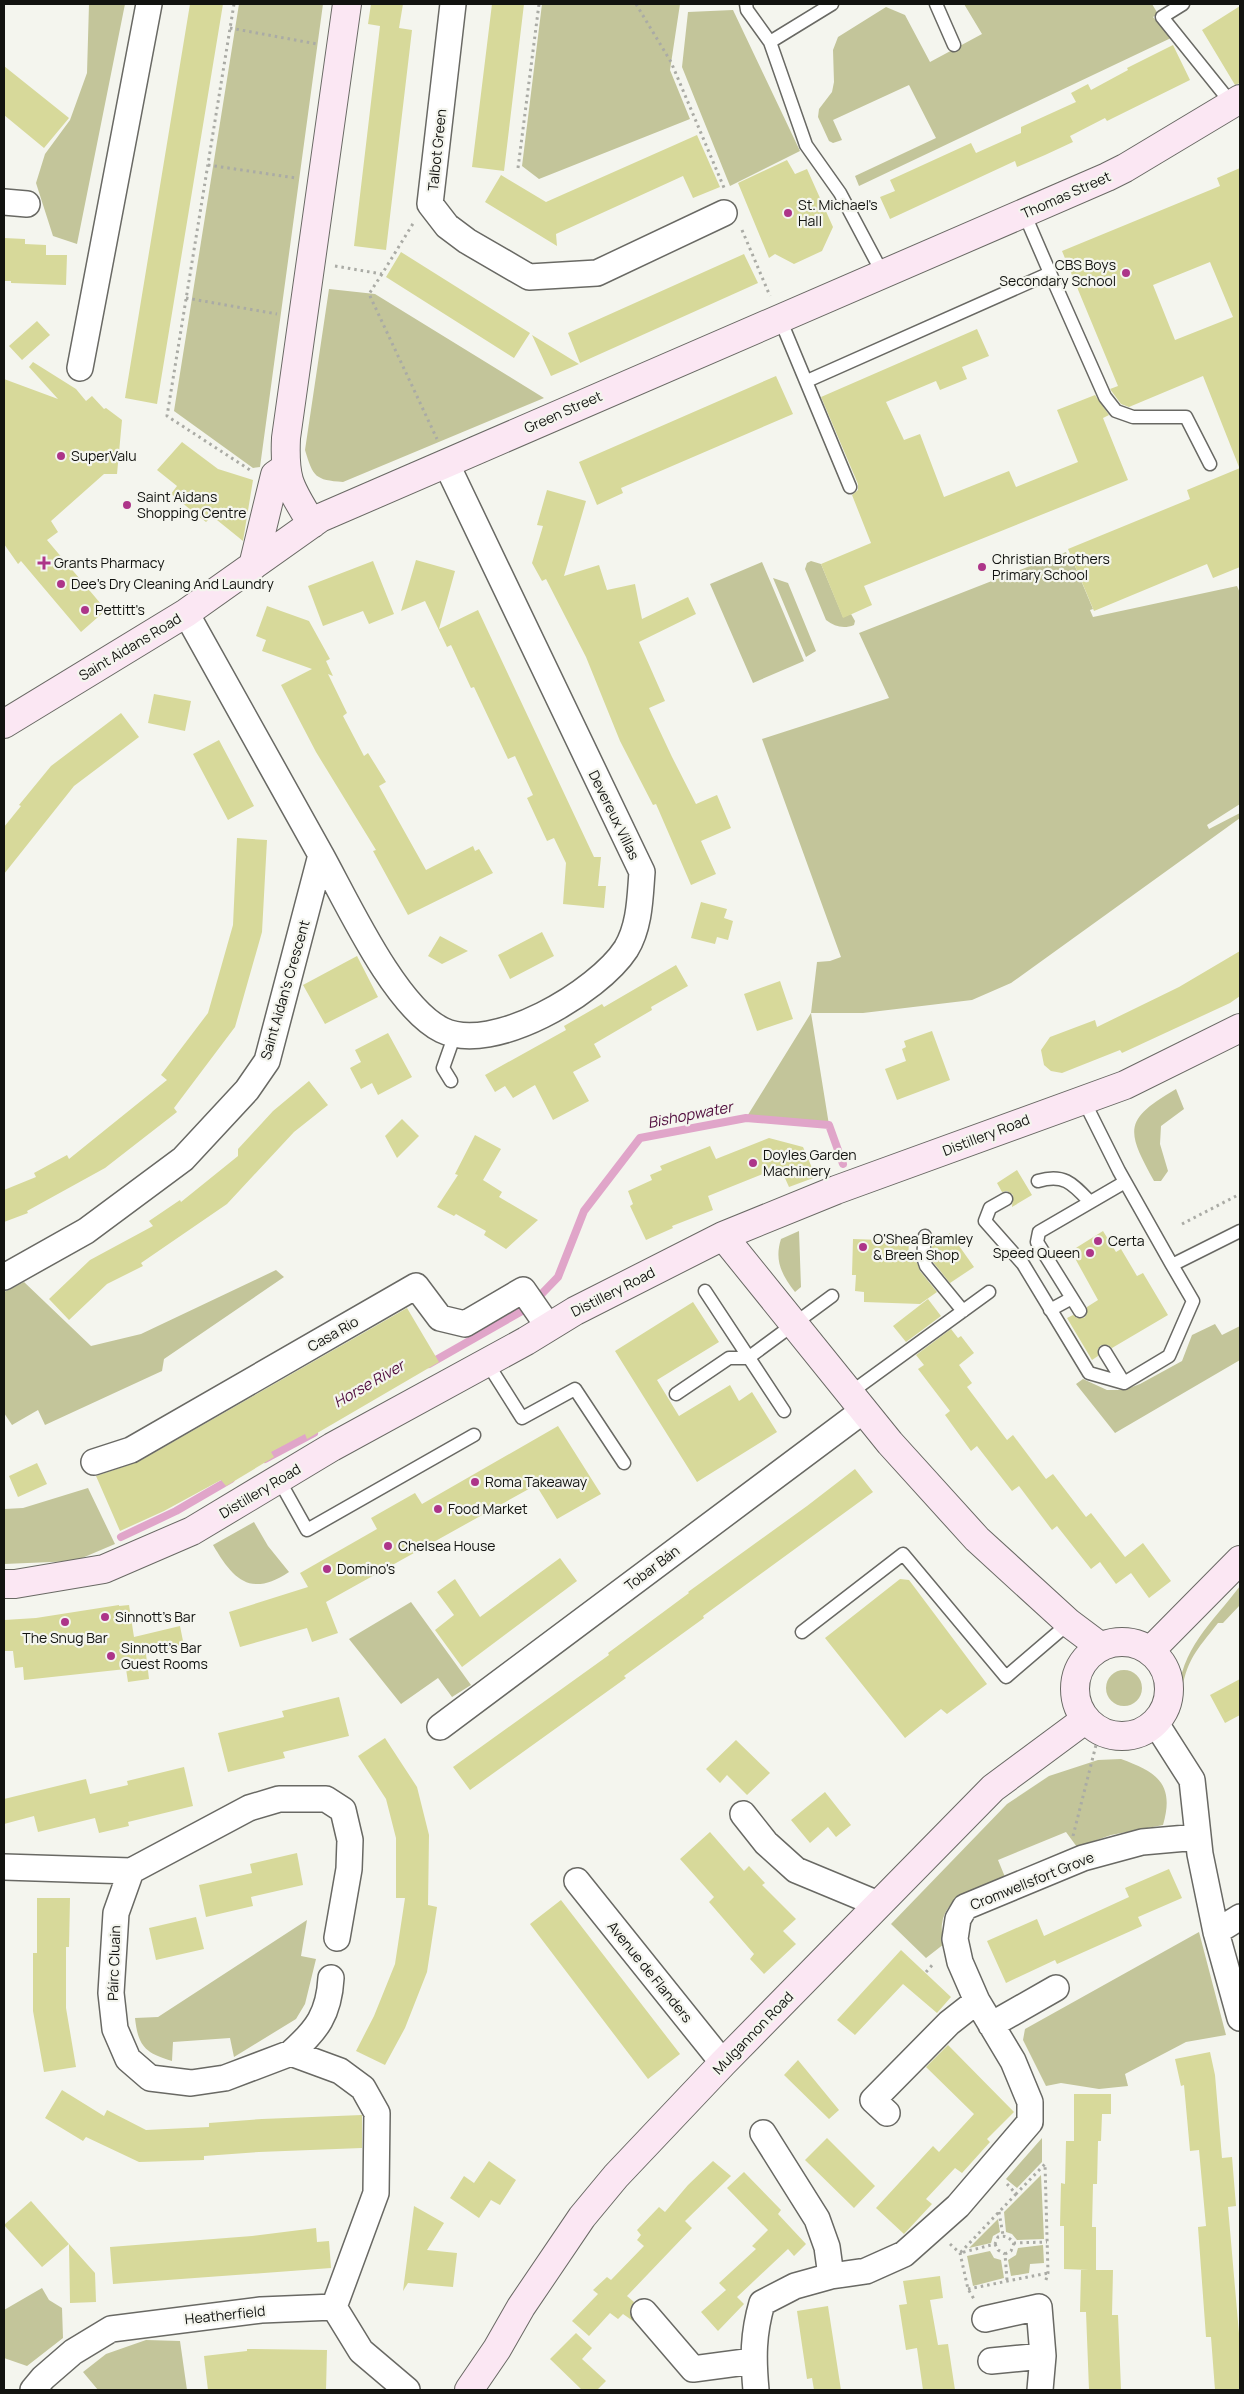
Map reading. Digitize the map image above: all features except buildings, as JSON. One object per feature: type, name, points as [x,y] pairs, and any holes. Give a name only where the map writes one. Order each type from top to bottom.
[{"type":"street","points":[[80,368],[149,4]]},
{"type":"street","points":[[312,524],[290,486],[285,468],[288,428],[348,4]]},
{"type":"street","name":"Talbot Green","points":[[453,4],[430,204],[448,226],[474,245],[529,277],[597,273],[724,213]]},
{"type":"street","name":"Thomas Street","points":[[883,274],[1125,168],[1236,101]]},
{"type":"street","name":"Green Street","points":[[253,566],[320,518],[443,454],[780,319],[883,274]]},
{"type":"street","name":"Devereux Villas","points":[[322,855],[392,981],[413,1008],[442,1030],[455,1034],[478,1036],[530,1020],[564,1003],[599,978],[626,948],[639,912],[642,872],[443,454]]},
{"type":"street","points":[[253,566],[275,475],[285,468]]},
{"type":"street","name":"Saint Aidans Road","points":[[4,724],[186,613],[253,566]]},
{"type":"street","points":[[186,613],[322,855]]},
{"type":"street","name":"Saint Aidan's Crescent","points":[[4,1277],[86,1231],[183,1160],[248,1090],[267,1061],[322,855]]},
{"type":"street","name":"Distillery Road","points":[[4,1584],[15,1584],[104,1569],[192,1531],[486,1361],[526,1340],[536,1309],[836,1190],[1082,1099],[1125,1085],[1240,1028]]},
{"type":"street","points":[[723,1236],[890,1443],[977,1539],[1068,1623],[1100,1647]]},
{"type":"street","name":"Casa Rio","points":[[94,1462],[131,1450],[416,1286],[440,1318],[464,1324],[523,1290],[536,1309]]},
{"type":"street","name":"Tobar Bán","points":[[440,1727],[857,1401]]},
{"type":"street","points":[[1151,1650],[1240,1560]]},
{"type":"street","points":[[1125,1642],[1151,1650],[1166,1671],[1169,1684],[1168,1698],[1164,1711],[1155,1722],[1143,1731],[1129,1735],[1114,1735],[1093,1724],[1079,1706],[1076,1679],[1085,1661],[1100,1647],[1112,1643],[1125,1642]]},
{"type":"street","points":[[1155,1722],[1192,1780],[1198,1837],[1216,1932],[1240,2018]]},
{"type":"street","name":"Mulgannon Road","points":[[468,2390],[497,2349],[521,2307],[582,2217],[616,2176],[723,2063],[993,1788],[1093,1724]]},
{"type":"street","points":[[4,1867],[131,1871],[249,1808],[280,1799],[326,1799],[343,1810],[350,1840],[349,1869],[337,1938]]},
{"type":"street","points":[[743,1814],[766,1843],[796,1870],[878,1904]]},
{"type":"street","name":"Cromwellsfort Grove","points":[[756,2390],[753,2361],[754,2329],[762,2303],[795,2286],[831,2276],[866,2271],[904,2254],[958,2206],[1030,2122],[1030,2102],[1014,2061],[977,2001],[956,1948],[955,1939],[958,1919],[965,1907],[1046,1867],[1142,1842],[1198,1837]]},
{"type":"street","name":"Páirc Cluain","points":[[131,1871],[116,1913],[111,1993],[115,2029],[128,2059],[150,2078],[191,2084],[225,2078],[291,2053],[311,2035],[325,2011],[331,1978]]},
{"type":"street","name":"Avenue de Flanders","points":[[578,1881],[723,2063]]},
{"type":"street","points":[[1216,1932],[1240,1917]]},
{"type":"street","points":[[991,2025],[1056,1988]]},
{"type":"street","points":[[888,2113],[873,2100],[949,2023],[977,2001]]},
{"type":"street","points":[[291,2053],[340,2071],[363,2088],[377,2113],[376,2193],[334,2307],[361,2351],[402,2389]]},
{"type":"street","points":[[763,2133],[817,2219],[826,2246],[831,2276]]},
{"type":"street","name":"Heatherfield","points":[[33,2390],[43,2378],[74,2352],[111,2329],[261,2310],[334,2307]]},
{"type":"street","points":[[985,2319],[1039,2307],[1043,2356],[1040,2390]]},
{"type":"street","points":[[644,2312],[693,2369],[753,2361]]},
{"type":"street","points":[[991,2361],[1043,2356]]},
{"type":"lane","points":[[746,4],[747,10],[770,42],[806,145],[840,193],[883,274]]},
{"type":"lane","points":[[770,42],[815,9],[832,4]]},
{"type":"lane","points":[[936,4],[954,45]]},
{"type":"lane","points":[[1183,4],[1162,16],[1236,101]]},
{"type":"lane","points":[[1024,213],[1105,397],[1116,411],[1133,417],[1186,417],[1210,464]]},
{"type":"lane","points":[[806,381],[1050,273]]},
{"type":"lane","points":[[780,319],[850,487]]},
{"type":"lane","points":[[451,1081],[443,1068],[455,1034]]},
{"type":"lane","points":[[1006,1199],[990,1208],[985,1221],[1023,1264],[1089,1373],[1124,1383],[1169,1356],[1192,1301],[1082,1099]]},
{"type":"lane","points":[[1038,1182],[1048,1178],[1063,1178],[1090,1202]]},
{"type":"lane","points":[[1080,1311],[1038,1242],[1039,1232],[1126,1182]]},
{"type":"lane","points":[[1172,1266],[1240,1231]]},
{"type":"lane","points":[[925,1236],[924,1257],[926,1266],[963,1311]]},
{"type":"lane","points":[[705,1291],[784,1411]]},
{"type":"lane","points":[[857,1401],[963,1311],[989,1292]]},
{"type":"lane","points":[[676,1394],[729,1358],[748,1358],[832,1296]]},
{"type":"lane","points":[[1050,1310],[1072,1298]]},
{"type":"lane","points":[[1105,1352],[1124,1383]]},
{"type":"lane","points":[[486,1361],[522,1418],[575,1388],[624,1462]]},
{"type":"lane","points":[[278,1480],[307,1530],[474,1435]]},
{"type":"lane","points":[[802,1632],[903,1554],[1006,1677],[1068,1623]]},
{"type":"path","points":[[234,4],[167,416],[253,472]]},
{"type":"path","points":[[518,168],[539,4]]},
{"type":"path","points":[[636,4],[671,62]]},
{"type":"path","points":[[230,28],[325,45]]},
{"type":"path","points":[[208,164],[304,180]]},
{"type":"path","points":[[430,204],[413,224],[369,294],[443,454]]},
{"type":"path","points":[[330,266],[382,274]]},
{"type":"path","points":[[186,298],[278,314]]},
{"type":"path","points":[[1182,1224],[1240,1194]]},
{"type":"path","points":[[1083,1858],[1072,1835],[1093,1724]]},
{"type":"path","points":[[960,2253],[1045,2164],[1048,2273],[1039,2307]]},
{"type":"path","points":[[992,2167],[1016,2194]]},
{"type":"path","points":[[999,2212],[1003,2236],[1014,2243],[1047,2242]]},
{"type":"path","points":[[933,2228],[960,2253],[968,2289],[985,2319]]},
{"type":"path","points":[[1003,2236],[998,2237],[995,2244],[998,2250],[1005,2254]]},
{"type":"path","points":[[1005,2254],[1011,2251],[1014,2243]]},
{"type":"path","points":[[960,2253],[995,2244]]},
{"type":"path","points":[[1005,2254],[1007,2280]]},
{"type":"path","points":[[968,2289],[1048,2273]]},
{"type":"green space","points":[[89,4],[125,4],[77,244],[53,236],[36,183],[45,154],[70,120],[87,73]]},
{"type":"green space","points":[[239,4],[323,4],[260,467],[253,468],[174,411]]},
{"type":"green space","points":[[542,4],[680,4],[670,70],[690,119],[539,179],[522,166]]},
{"type":"green space","points":[[964,4],[1152,4],[1158,14],[1153,17],[1171,38],[859,186],[855,176],[936,138],[909,85],[833,120],[842,140],[833,143],[829,141],[818,117],[819,109],[832,92],[834,82],[833,50],[838,37],[886,7],[905,15],[930,62],[982,34]]},
{"type":"green space","points":[[733,10],[800,151],[730,186],[682,67],[688,12]]},
{"type":"green space","points":[[329,289],[375,294],[544,398],[343,482],[321,478],[316,475],[310,466],[305,450]]},
{"type":"green space","points":[[1066,552],[1069,560],[1072,559],[1093,609],[1090,610],[1093,617],[1237,586],[1240,593],[1240,804],[1207,825],[1209,829],[1240,813],[1240,818],[1011,983],[972,1000],[863,1013],[811,1013],[817,962],[830,961],[841,957],[762,739],[889,698],[859,633]]},
{"type":"green space","points":[[811,561],[821,564],[843,617],[851,614],[855,621],[854,625],[840,627],[826,620],[805,569],[807,563]]},
{"type":"green space","points":[[762,562],[804,661],[753,683],[710,584]]},
{"type":"green space","points":[[773,578],[788,583],[816,651],[806,657]]},
{"type":"green space","points":[[811,1013],[829,1125],[746,1118]]},
{"type":"green space","points":[[1176,1089],[1184,1109],[1161,1126],[1160,1144],[1168,1171],[1161,1181],[1154,1181],[1138,1149],[1135,1128],[1138,1118],[1146,1109]]},
{"type":"green space","points":[[799,1231],[801,1287],[795,1292],[783,1274],[778,1254],[781,1239]]},
{"type":"green space","points":[[276,1270],[284,1277],[164,1359],[162,1371],[45,1425],[38,1410],[12,1425],[4,1413],[4,1292],[24,1282],[91,1346],[141,1334]]},
{"type":"green space","points":[[1215,1324],[1222,1335],[1240,1326],[1240,1360],[1115,1433],[1076,1384],[1083,1379],[1107,1390],[1124,1390],[1140,1384],[1182,1361],[1192,1335]]},
{"type":"green space","points":[[88,1488],[115,1544],[75,1561],[4,1564],[4,1509],[23,1508]]},
{"type":"green space","points":[[254,1522],[268,1546],[289,1572],[263,1584],[253,1584],[244,1581],[236,1575],[220,1557],[213,1545]]},
{"type":"green space","points":[[1240,1586],[1240,1605],[1223,1623],[1218,1623],[1193,1656],[1186,1673],[1181,1696],[1178,1698],[1180,1681],[1191,1651]]},
{"type":"green space","points":[[411,1602],[471,1685],[452,1697],[438,1678],[401,1704],[349,1639]]},
{"type":"green space","points":[[1124,1670],[1131,1671],[1137,1675],[1141,1681],[1141,1695],[1137,1701],[1131,1705],[1124,1706],[1117,1705],[1111,1701],[1107,1695],[1106,1688],[1107,1681],[1111,1675],[1117,1671]]},
{"type":"green space","points":[[1121,1759],[1144,1769],[1160,1781],[1167,1799],[1163,1825],[1111,1835],[1077,1847],[1066,1832],[998,1860],[1005,1877],[966,1893],[950,1905],[942,1924],[944,1944],[926,1958],[891,1924],[1007,1804],[1049,1776],[1098,1760]]},
{"type":"green space","points":[[307,1920],[301,1956],[316,1959],[305,2004],[296,2019],[234,2057],[230,2038],[173,2042],[172,2061],[155,2055],[144,2047],[138,2035],[135,2018],[158,2017]]},
{"type":"green space","points":[[1199,1932],[1226,2035],[1186,2042],[1125,2074],[1128,2086],[1099,2089],[1061,2083],[1046,2086],[1023,2040],[1025,2029]]},
{"type":"green space","points":[[1042,2138],[1042,2162],[1017,2188],[1006,2179]]},
{"type":"green space","points":[[1041,2175],[1044,2239],[1017,2240],[1012,2234],[1006,2232],[1004,2212]]},
{"type":"green space","points":[[998,2219],[1000,2232],[993,2236],[991,2243],[969,2248]]},
{"type":"green space","points":[[1043,2245],[1044,2263],[1030,2264],[1029,2273],[1011,2276],[1008,2260],[1016,2255],[1018,2248]]},
{"type":"green space","points":[[990,2251],[994,2258],[1001,2260],[1004,2278],[973,2286],[967,2256]]},
{"type":"green space","points":[[42,2288],[49,2300],[62,2308],[63,2338],[27,2366],[4,2358],[4,2310]]},
{"type":"green space","points":[[146,2340],[180,2341],[187,2390],[98,2390],[83,2372],[106,2354]]},
{"type":"waterway","name":"Bishopwater","points":[[429,1364],[529,1307],[558,1277],[584,1211],[640,1138],[746,1118],[829,1125],[843,1164]]},
{"type":"waterway","name":"Horse River","points":[[265,1459],[314,1433]]},
{"type":"waterway","name":"Horse River","points":[[121,1537],[176,1511],[231,1479]]},
{"type":"place","name":"St. Michael's Hall","points":[[788,213]]},
{"type":"place","name":"CBS Boys Secondary School","points":[[1126,273]]},
{"type":"place","name":"SuperValu","points":[[61,456]]},
{"type":"place","name":"Saint Aidans Shopping Centre","points":[[127,505]]},
{"type":"place","name":"Grants Pharmacy","points":[[44,563]]},
{"type":"place","name":"Christian Brothers Primary School","points":[[982,567]]},
{"type":"place","name":"Dee's Dry Cleaning And Laundry","points":[[61,584]]},
{"type":"place","name":"Pettitt's","points":[[85,610]]},
{"type":"place","name":"Doyles Garden Machinery","points":[[753,1163]]},
{"type":"place","name":"Certa","points":[[1098,1241]]},
{"type":"place","name":"O'Shea Bramley & Breen Shop","points":[[863,1247]]},
{"type":"place","name":"Speed Queen","points":[[1090,1253]]},
{"type":"place","name":"Roma Takeaway","points":[[475,1482]]},
{"type":"place","name":"Food Market","points":[[438,1509]]},
{"type":"place","name":"Chelsea House","points":[[388,1546]]},
{"type":"place","name":"Domino's","points":[[327,1569]]},
{"type":"place","name":"Sinnott's Bar","points":[[105,1617]]},
{"type":"place","name":"The Snug Bar","points":[[65,1622]]},
{"type":"place","name":"Sinnott's Bar Guest Rooms","points":[[111,1656]]}]
